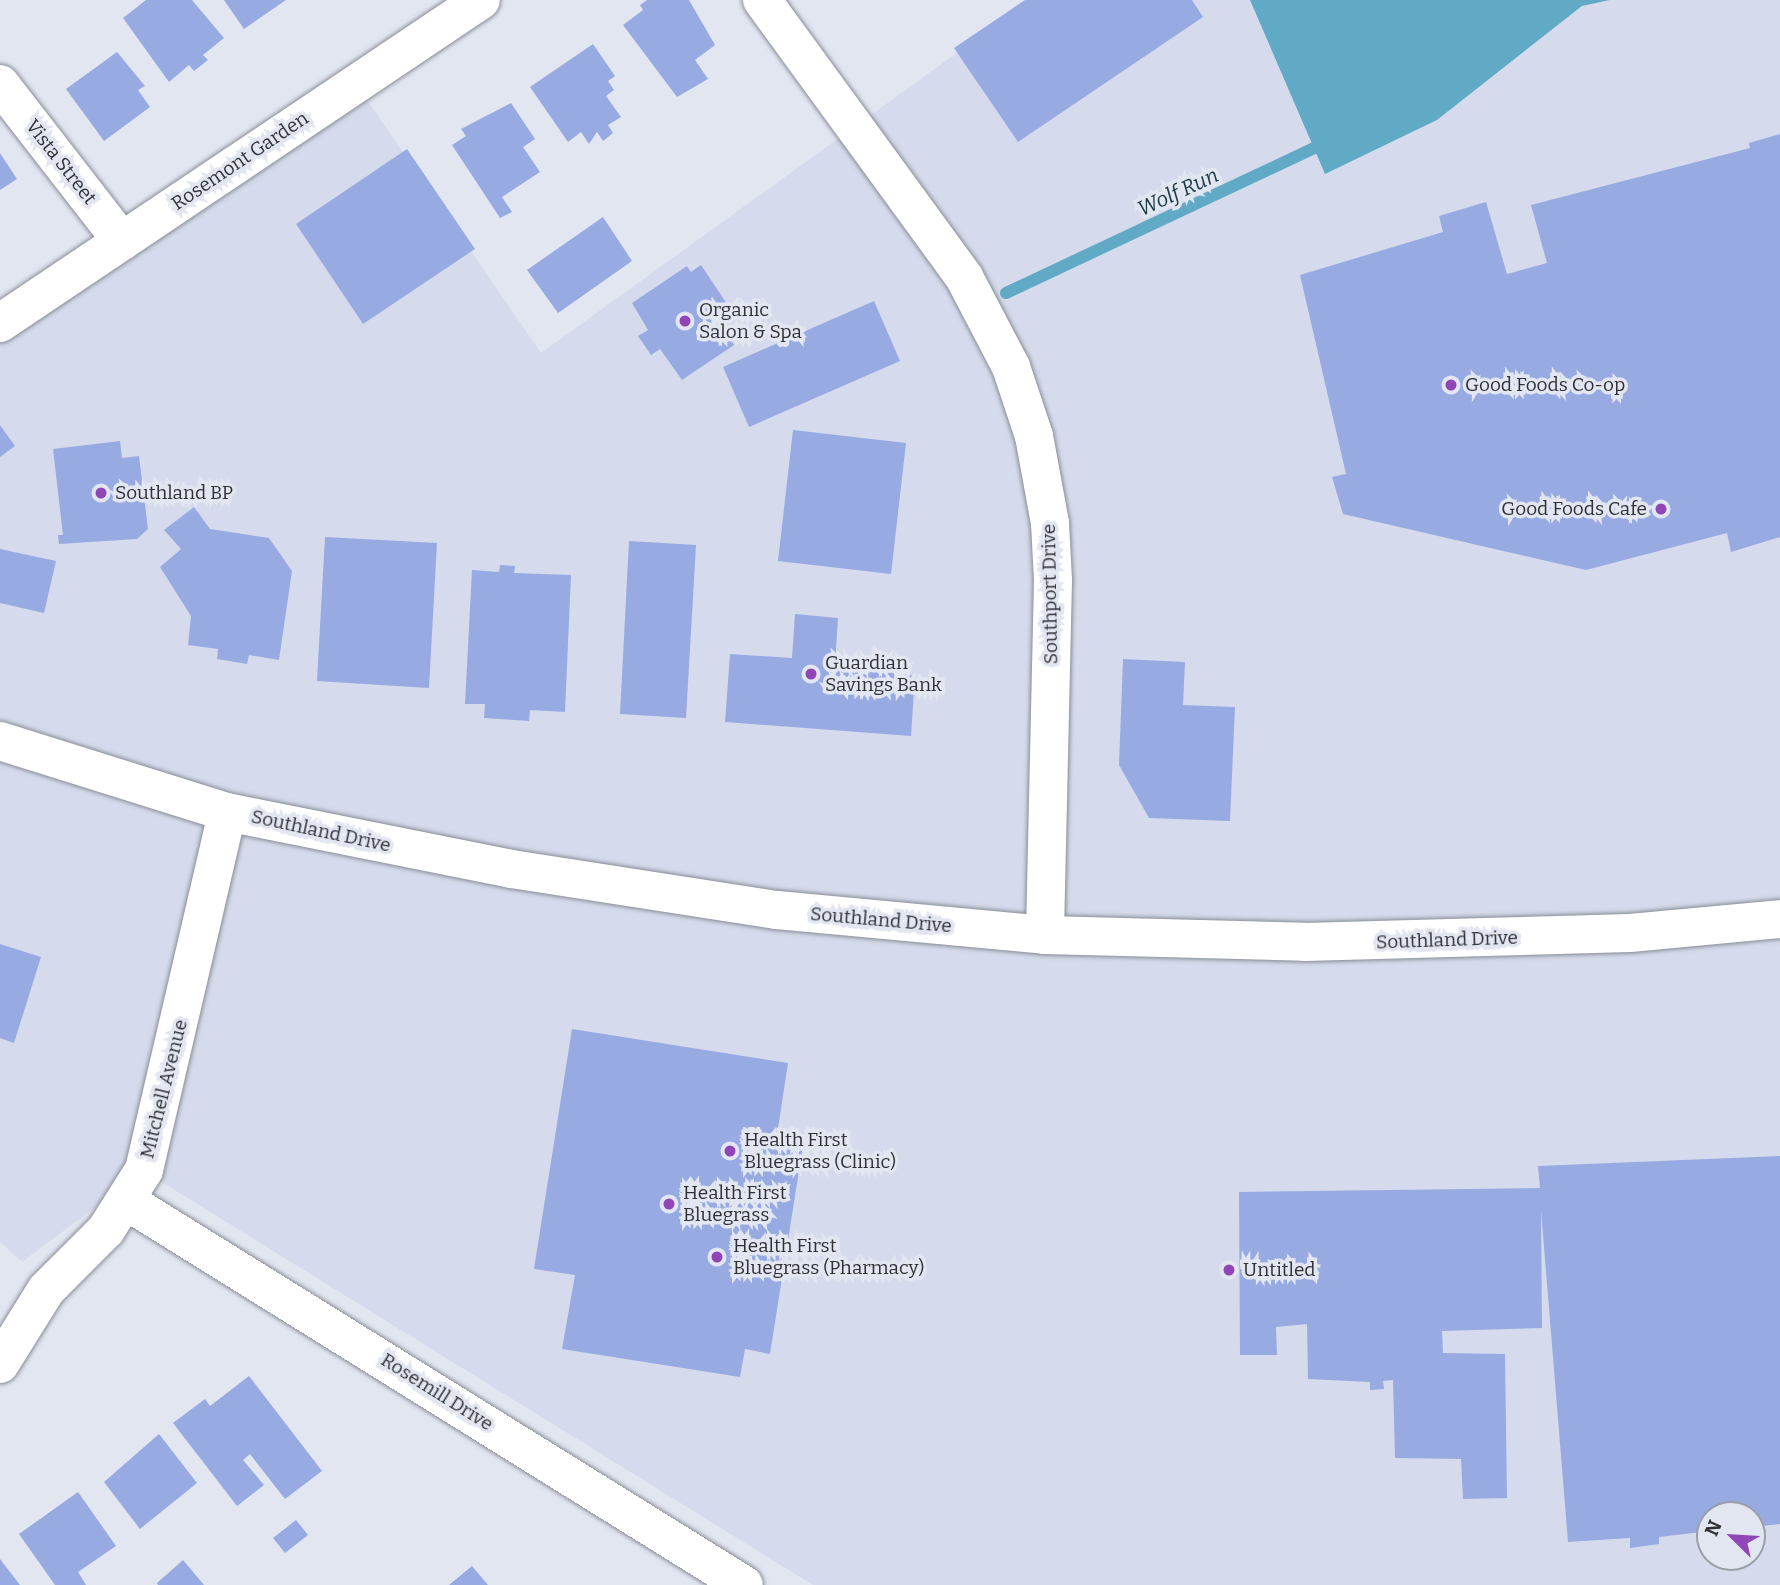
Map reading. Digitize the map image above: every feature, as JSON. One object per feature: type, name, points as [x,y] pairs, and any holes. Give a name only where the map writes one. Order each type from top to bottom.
[{"type":"street","name":"Rosemont Garden","points":[[0,323],[481,0]]},
{"type":"street","name":"Southport Drive","points":[[762,0],[964,277],[1011,367],[1034,436],[1050,523],[1053,580],[1045,935]]},
{"type":"street","name":"Vista Street","points":[[0,84],[122,241]]},
{"type":"street","name":"Southland Drive","points":[[0,740],[227,812],[511,869],[732,905],[1045,935],[1434,942],[1630,933],[1780,919]]},
{"type":"street","name":"Mitchell Avenue","points":[[0,1364],[46,1290],[128,1202],[156,1132],[227,812]]},
{"type":"street","name":"Rosemill Drive","points":[[128,1202],[744,1585]]},
{"type":"shaded area","points":[[1030,0],[1250,0],[1325,174],[1437,120],[1582,6],[1610,0],[1780,0],[1780,1585],[813,1585],[144,1171],[22,1262],[0,1242],[0,323],[356,84],[541,353]]},
{"type":"water","points":[[1250,0],[1610,0],[1582,6],[1437,120],[1325,174]]},
{"type":"building","points":[[146,0],[192,0],[224,38],[203,55],[208,60],[194,71],[189,65],[169,82],[123,18]]},
{"type":"building","points":[[224,0],[286,0],[244,29]]},
{"type":"building","points":[[647,0],[689,0],[715,45],[695,60],[708,79],[677,97],[623,25],[643,10],[640,5]]},
{"type":"building","points":[[1025,0],[1192,0],[1203,17],[1018,142],[954,48]]},
{"type":"building","points":[[593,44],[615,76],[608,81],[614,90],[606,96],[621,117],[608,125],[613,133],[603,141],[597,132],[589,144],[581,132],[568,142],[530,87]]},
{"type":"building","points":[[117,52],[145,86],[138,90],[150,107],[104,141],[66,89]]},
{"type":"building","points":[[511,103],[535,139],[523,147],[540,172],[502,197],[512,212],[500,218],[452,145],[466,136],[461,129]]},
{"type":"building","points":[[1780,134],[1780,537],[1731,552],[1727,533],[1586,570],[1343,514],[1332,477],[1346,474],[1300,275],[1443,232],[1439,216],[1486,202],[1507,274],[1547,263],[1531,205],[1750,148],[1749,143]]},
{"type":"building","points":[[407,149],[475,249],[363,324],[296,224]]},
{"type":"building","points":[[0,153],[17,179],[0,190]]},
{"type":"building","points":[[603,217],[632,261],[558,313],[527,270]]},
{"type":"building","name":"Organic Salon & Spa","points":[[701,265],[735,316],[721,326],[734,345],[682,380],[660,349],[651,355],[638,336],[648,330],[632,303],[687,266],[691,272]]},
{"type":"building","points":[[874,301],[900,361],[749,427],[723,367]]},
{"type":"building","points":[[0,425],[15,446],[0,457]]},
{"type":"building","points":[[793,430],[906,443],[891,574],[778,561]]},
{"type":"building","name":"Southland BP","points":[[120,441],[122,458],[139,456],[148,529],[137,539],[59,544],[58,535],[63,535],[53,449]]},
{"type":"building","points":[[194,507],[210,529],[269,538],[292,571],[279,660],[249,655],[247,664],[217,659],[218,649],[188,645],[191,616],[160,567],[181,549],[164,530]]},
{"type":"building","points":[[325,537],[437,543],[429,688],[317,681]]},
{"type":"building","points":[[629,541],[696,545],[686,718],[620,714]]},
{"type":"building","points":[[0,549],[56,561],[44,613],[0,603]]},
{"type":"building","points":[[500,565],[515,566],[514,573],[571,575],[565,712],[530,710],[529,721],[484,718],[485,704],[465,704],[472,570],[499,572]]},
{"type":"building","name":"Guardian Savings Bank","points":[[795,614],[838,618],[835,665],[915,676],[911,736],[725,722],[730,654],[792,658]]},
{"type":"building","points":[[1123,659],[1185,662],[1183,705],[1235,707],[1230,821],[1149,818],[1119,765]]},
{"type":"building","points":[[0,944],[41,957],[14,1043],[0,1038]]},
{"type":"building","name":"Health First Bluegrass","points":[[572,1029],[788,1063],[777,1135],[804,1139],[770,1354],[745,1349],[740,1377],[562,1349],[575,1275],[534,1269]]},
{"type":"building","points":[[1780,1156],[1780,1524],[1766,1526],[1766,1501],[1696,1501],[1696,1533],[1659,1537],[1659,1544],[1630,1548],[1630,1538],[1568,1542],[1541,1210],[1542,1328],[1442,1331],[1443,1353],[1505,1354],[1507,1498],[1463,1499],[1461,1459],[1395,1458],[1393,1380],[1383,1381],[1384,1389],[1370,1390],[1370,1382],[1308,1379],[1307,1324],[1276,1327],[1277,1355],[1240,1355],[1239,1192],[1540,1188],[1538,1166]]},
{"type":"building","points":[[249,1376],[322,1471],[285,1499],[250,1454],[243,1460],[264,1485],[237,1506],[173,1423],[205,1399],[210,1406]]},
{"type":"building","points":[[159,1434],[197,1483],[140,1529],[104,1482]]},
{"type":"building","points":[[78,1492],[116,1546],[78,1572],[86,1585],[55,1585],[19,1534]]},
{"type":"building","points":[[296,1520],[308,1535],[285,1553],[273,1538]]},
{"type":"building","points":[[0,1559],[20,1585],[0,1585]]},
{"type":"building","points":[[183,1560],[204,1585],[158,1585],[157,1583]]},
{"type":"building","points":[[472,1566],[488,1585],[449,1585]]},
{"type":"waterway","name":"Wolf Run","points":[[1006,293],[1329,141]]},
{"type":"place","name":"Organic Salon & Spa","points":[[685,321]]},
{"type":"place","name":"Good Foods Co-op","points":[[1451,385]]},
{"type":"place","name":"Southland BP","points":[[101,493]]},
{"type":"place","name":"Good Foods Cafe","points":[[1661,509]]},
{"type":"place","name":"Guardian Savings Bank","points":[[811,674]]},
{"type":"place","name":"Health First Bluegrass (Clinic)","points":[[730,1151]]},
{"type":"place","name":"Health First Bluegrass","points":[[669,1204]]},
{"type":"place","name":"Health First Bluegrass (Pharmacy)","points":[[717,1257]]},
{"type":"place","name":"Untitled","points":[[1229,1270]]}]
